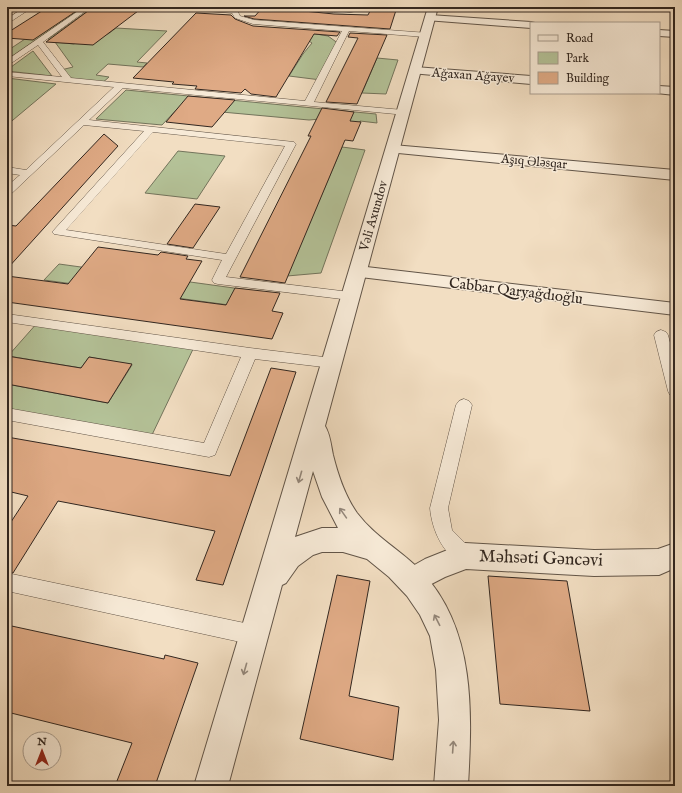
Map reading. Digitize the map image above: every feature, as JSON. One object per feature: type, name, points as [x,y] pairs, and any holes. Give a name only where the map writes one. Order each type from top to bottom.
[{"type":"street","points":[[431,13],[530,25]]},
{"type":"street","name":"Vəli Axundov","points":[[211,786],[315,426],[350,296],[431,13]]},
{"type":"street","points":[[660,33],[675,34]]},
{"type":"street","name":"Ağaxan Ağayev","points":[[414,72],[530,80]]},
{"type":"street","points":[[660,90],[675,91]]},
{"type":"street","name":"Aşıq Ələsqar","points":[[393,149],[675,175]]},
{"type":"street","name":"Cabbar Qaryağdıoğlu","points":[[358,272],[675,309]]},
{"type":"street","points":[[315,426],[329,484],[339,508],[357,532],[412,581],[429,605],[443,633],[453,675],[455,722],[451,786]]},
{"type":"street","points":[[269,583],[284,560],[297,548],[318,541],[343,540],[376,549]]},
{"type":"street","name":"Məhsəti Gəncəvi","points":[[412,581],[435,568],[465,556],[594,563],[659,562],[675,555]]},
{"type":"lane","points":[[7,22],[30,7]]},
{"type":"lane","points":[[8,62],[88,7]]},
{"type":"lane","points":[[179,7],[234,11],[242,7]]},
{"type":"lane","points":[[301,7],[357,10],[361,7]]},
{"type":"lane","points":[[234,11],[237,17],[253,22],[425,35]]},
{"type":"lane","points":[[308,104],[347,29]]},
{"type":"lane","points":[[39,42],[68,80]]},
{"type":"lane","points":[[7,74],[403,113]]},
{"type":"lane","points":[[7,192],[121,86]]},
{"type":"lane","points":[[83,122],[291,144],[218,280],[350,296]]},
{"type":"lane","points":[[151,129],[58,232],[230,258]]},
{"type":"lane","points":[[7,170],[28,173]]},
{"type":"lane","points":[[7,318],[250,353],[332,363]]},
{"type":"lane","points":[[661,335],[675,391]]},
{"type":"lane","points":[[7,414],[209,450],[250,353]]},
{"type":"lane","points":[[464,405],[439,508],[440,523],[447,539],[465,556]]},
{"type":"lane","points":[[7,582],[254,635]]},
{"type":"green space","points":[[73,7],[88,7],[17,56],[7,56],[7,51]]},
{"type":"green space","points":[[92,8],[110,10],[55,42],[48,39]]},
{"type":"green space","points":[[116,28],[167,31],[137,62],[147,63],[143,67],[108,64],[96,75],[109,77],[101,84],[68,80],[61,70],[73,67],[55,42],[74,44],[90,32],[108,34]]},
{"type":"green space","points":[[310,33],[328,36],[339,44],[321,80],[289,76],[312,43],[306,39]]},
{"type":"green space","points":[[33,51],[52,76],[7,71],[7,70]]},
{"type":"green space","points":[[377,58],[398,60],[386,94],[362,93]]},
{"type":"green space","points":[[7,78],[56,84],[7,125]]},
{"type":"green space","points":[[126,90],[376,114],[377,123],[360,121],[359,125],[321,119],[309,120],[178,108],[162,125],[96,119]]},
{"type":"green space","points":[[342,147],[365,150],[321,273],[287,276]]},
{"type":"green space","points":[[178,151],[225,156],[197,199],[145,193]]},
{"type":"green space","points":[[59,264],[263,292],[251,308],[44,280]]},
{"type":"green space","points":[[38,322],[195,345],[150,439],[7,414],[7,384],[108,403],[132,365],[89,357],[81,368],[8,356]]},
{"type":"building","points":[[48,7],[81,8],[33,40],[7,38],[7,33]]},
{"type":"building","points":[[263,7],[334,14],[368,15],[372,7],[397,7],[390,29],[254,19],[244,16],[255,16]]},
{"type":"building","points":[[92,8],[138,11],[93,45],[46,42]]},
{"type":"building","points":[[196,13],[231,15],[235,19],[253,26],[340,32],[337,36],[314,34],[276,97],[251,94],[245,89],[241,93],[195,89],[197,86],[133,78]]},
{"type":"building","points":[[350,33],[387,35],[357,104],[326,102],[358,38],[348,37]]},
{"type":"building","points":[[188,96],[235,100],[212,127],[166,122]]},
{"type":"building","points":[[322,108],[354,112],[350,121],[361,122],[353,141],[345,140],[285,283],[240,277],[311,136],[308,136]]},
{"type":"building","points":[[104,134],[118,146],[7,269],[7,225],[16,226]]},
{"type":"building","points":[[195,204],[220,207],[193,248],[167,244]]},
{"type":"building","points":[[98,247],[158,255],[161,252],[188,256],[186,259],[202,261],[180,299],[226,305],[235,288],[280,293],[272,311],[283,313],[272,339],[7,302],[7,276],[68,284]]},
{"type":"building","points":[[7,356],[81,368],[89,357],[132,364],[108,403],[7,384]]},
{"type":"building","points":[[271,368],[296,372],[223,585],[196,580],[215,531],[58,501],[13,573],[7,572],[7,528],[28,496],[7,491],[7,437],[230,476]]},
{"type":"building","points":[[337,575],[370,581],[349,696],[399,707],[393,760],[300,739]]},
{"type":"building","points":[[488,576],[567,581],[590,711],[500,704]]},
{"type":"building","points":[[7,625],[164,659],[165,655],[198,663],[155,786],[115,786],[132,743],[7,712]]}]
